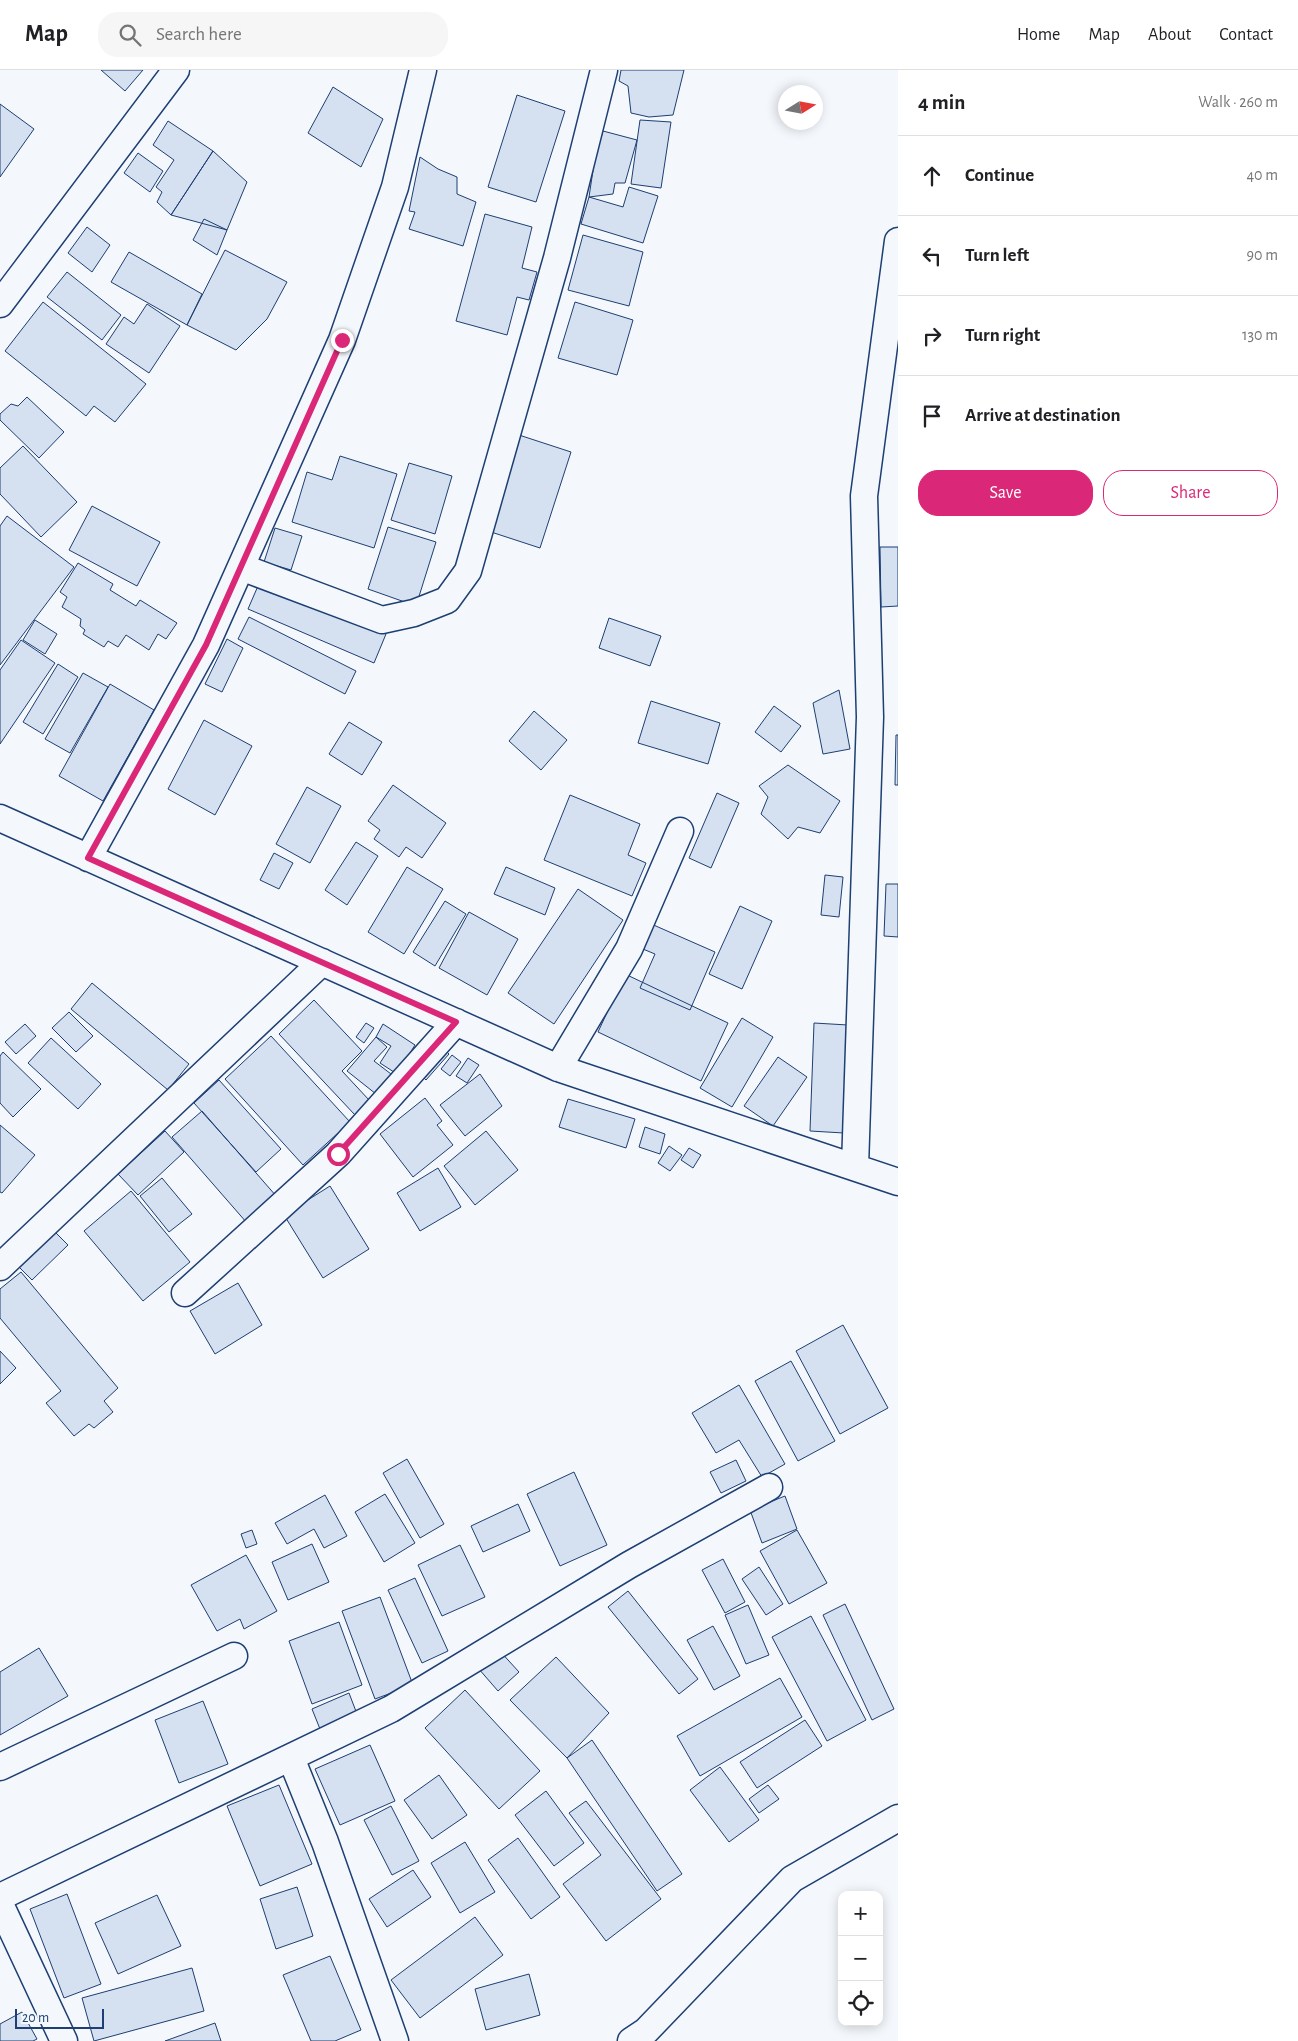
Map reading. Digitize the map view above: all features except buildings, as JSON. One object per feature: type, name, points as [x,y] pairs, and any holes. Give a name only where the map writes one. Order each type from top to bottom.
[{"type":"street","points":[[0,304],[176,70]]},
{"type":"street","points":[[88,858],[206,645],[342,340],[395,187],[423,70]]},
{"type":"street","points":[[241,567],[382,620],[414,613],[447,600],[458,585],[468,571],[556,258],[604,70]]},
{"type":"street","points":[[855,1167],[870,717],[864,496],[898,241]]},
{"type":"street","points":[[0,818],[558,1068],[898,1182]]},
{"type":"street","points":[[558,1068],[629,950],[680,831]]},
{"type":"street","points":[[0,1267],[322,962]]},
{"type":"street","points":[[185,1293],[338,1154],[456,1022]]},
{"type":"street","points":[[0,1897],[391,1709],[629,1565],[769,1487]]},
{"type":"street","points":[[0,1767],[234,1656]]},
{"type":"street","points":[[291,1758],[325,1842],[395,2041]]},
{"type":"street","points":[[631,2041],[646,2030],[792,1879],[898,1818]]},
{"type":"street","points":[[0,1904],[64,2041]]},
{"type":"route","points":[[338,1154],[456,1022],[88,858],[206,645],[342,340]]}]
